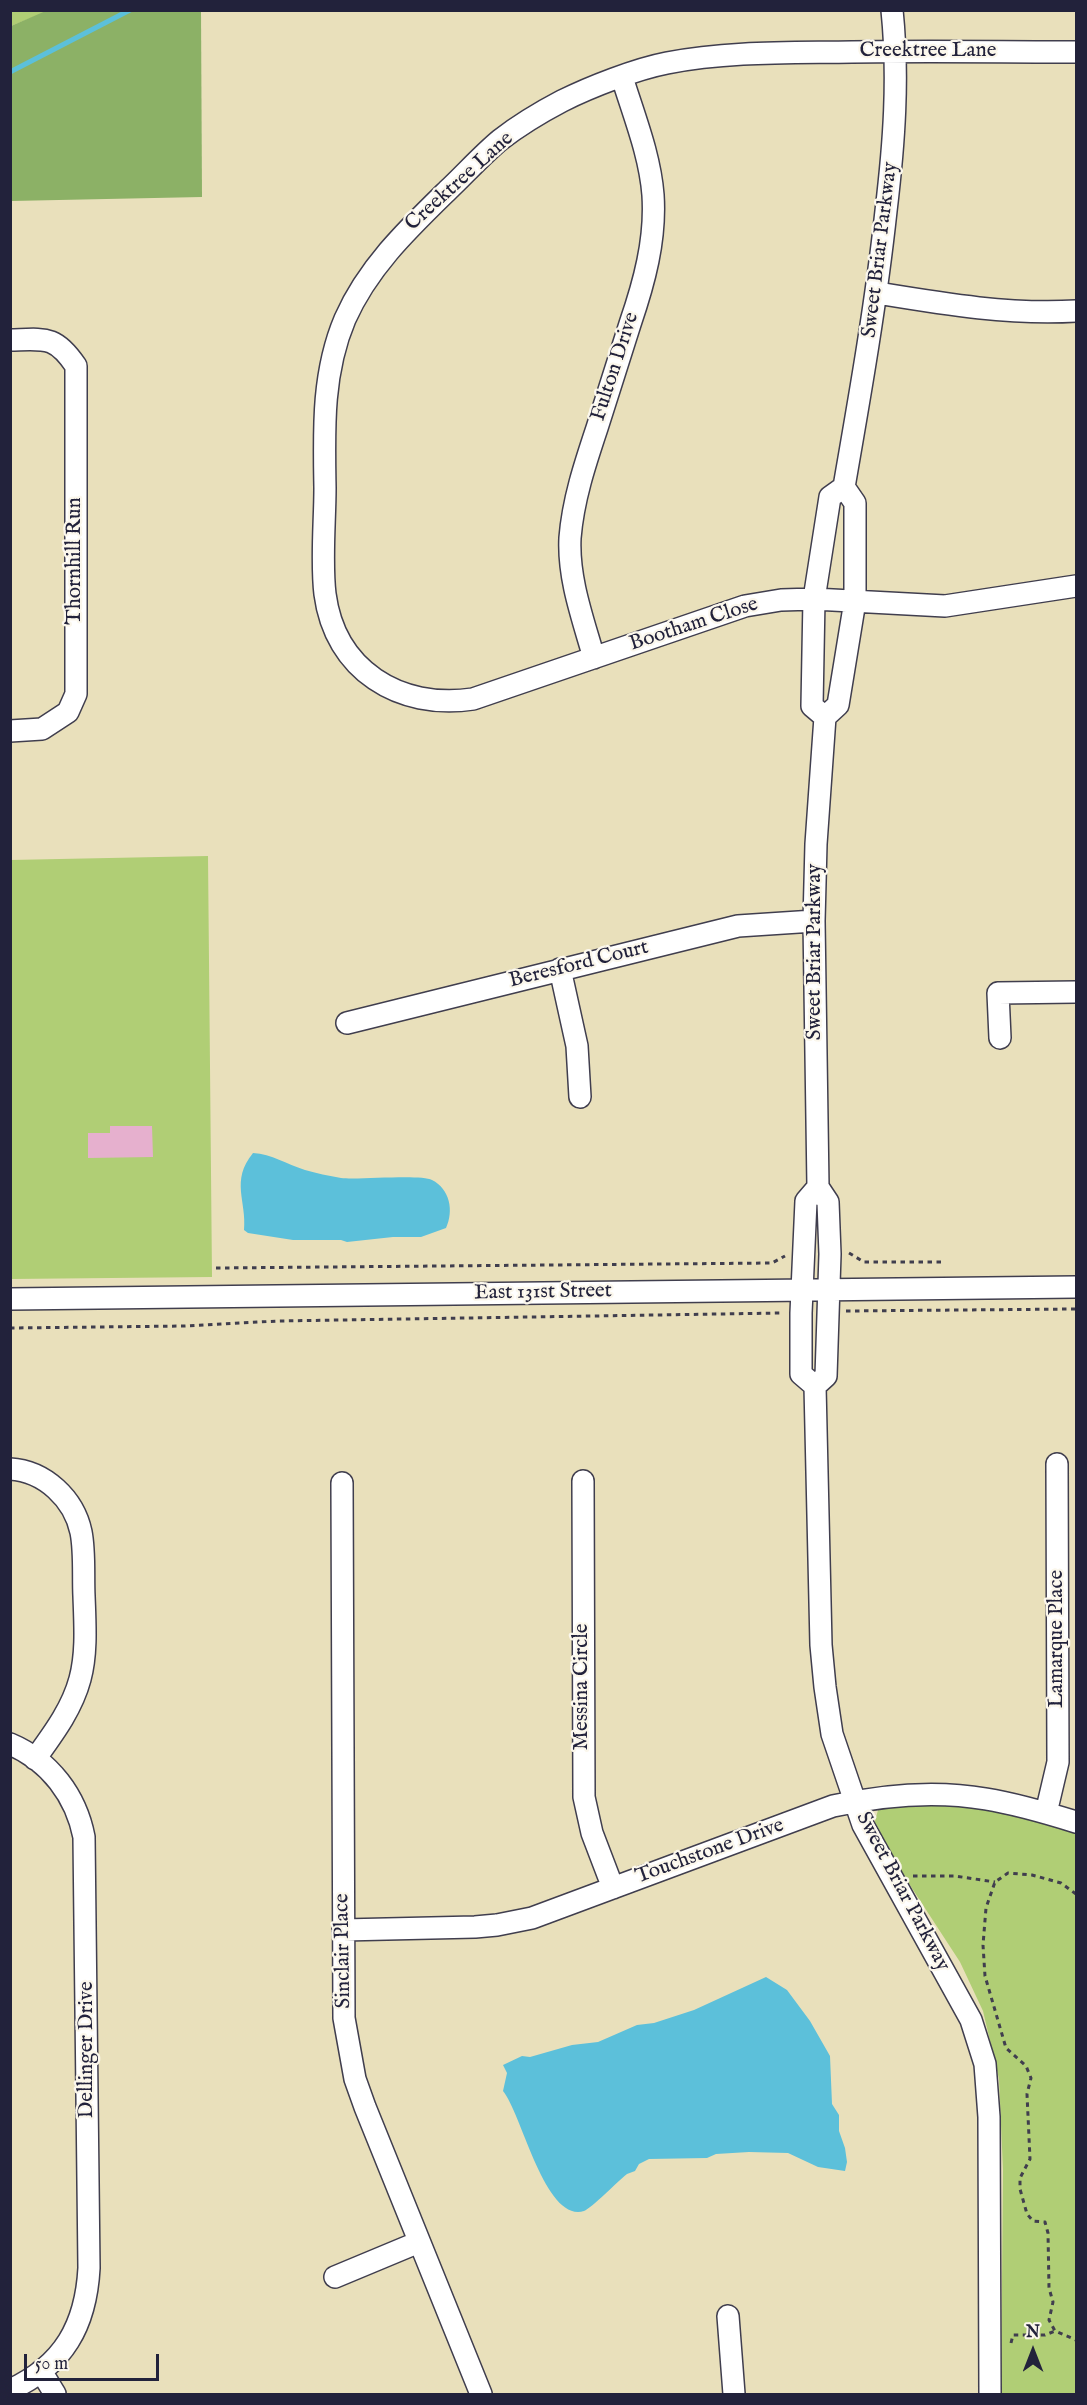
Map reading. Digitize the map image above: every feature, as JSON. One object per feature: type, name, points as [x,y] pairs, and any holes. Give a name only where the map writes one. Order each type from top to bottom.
[{"type":"street","name":"Sweet Briar Parkway","points":[[815,1386],[826,1376],[826,1312],[830,1254],[828,1202],[818,1187],[814,921],[816,844],[825,717],[838,705],[855,600],[855,503],[844,487],[877,293],[894,143],[896,52],[892,10]]},
{"type":"street","name":"Creektree Lane","points":[[392,689],[372,679],[352,659],[332,625],[325,593],[324,406],[329,371],[345,320],[367,278],[406,230],[501,139],[562,101],[665,63],[734,54],[1077,52]]},
{"type":"street","name":"Fulton Drive","points":[[594,658],[571,570],[570,539],[574,508],[583,470],[641,291],[649,260],[652,229],[653,196],[648,165],[622,77]]},
{"type":"street","points":[[877,293],[963,308],[1041,314],[1077,311]]},
{"type":"street","name":"Thornhill Run","points":[[10,340],[44,339],[64,349],[76,366],[76,694],[68,712],[42,729],[10,731]]},
{"type":"street","name":"Sweet Briar Parkway","points":[[825,717],[812,706],[814,599],[830,497],[844,487]]},
{"type":"street","name":"Bootham Close","points":[[392,689],[420,698],[450,702],[473,699],[745,606],[781,600],[855,600],[945,606],[1077,586]]},
{"type":"street","name":"Beresford Court","points":[[347,1023],[738,926],[814,921]]},
{"type":"street","points":[[560,969],[577,1046],[580,1097]]},
{"type":"street","points":[[999,1038],[998,993],[1077,992]]},
{"type":"street","name":"Sweet Briar Parkway","points":[[818,1187],[806,1201],[801,1374],[815,1386],[821,1645],[825,1688],[832,1734],[869,1837],[971,2020],[985,2064],[989,2117],[990,2394]]},
{"type":"street","name":"East 131st Street","points":[[10,1299],[1077,1287]]},
{"type":"street","name":"Lamarque Place","points":[[1046,1813],[1058,1762],[1057,1464]]},
{"type":"street","points":[[10,1469],[28,1471],[50,1483],[64,1498],[75,1516],[82,1539],[85,1634],[80,1681],[59,1726],[35,1759]]},
{"type":"street","name":"Messina Circle","points":[[583,1481],[584,1797],[592,1833],[613,1888]]},
{"type":"street","name":"Sinclair Place","points":[[342,1483],[344,2018],[355,2079],[365,2107],[481,2394]]},
{"type":"street","name":"Dellinger Drive","points":[[10,1744],[25,1750],[59,1781],[76,1809],[84,1837],[86,1859],[88,2288],[78,2327],[53,2361],[10,2390]]},
{"type":"street","name":"Touchstone Drive","points":[[343,1930],[497,1926],[532,1918],[833,1806],[855,1801],[899,1795],[944,1794],[986,1798],[1077,1822]]},
{"type":"street","points":[[335,2277],[419,2242]]},
{"type":"street","points":[[728,2316],[734,2394]]},
{"type":"street","points":[[41,2371],[55,2394]]},
{"type":"path","points":[[849,1253],[864,1262],[941,1262]]},
{"type":"path","points":[[216,1268],[772,1263],[782,1256]]},
{"type":"path","points":[[826,1312],[1077,1309]]},
{"type":"path","points":[[10,1328],[185,1326],[278,1321],[801,1313]]},
{"type":"path","points":[[1077,1894],[1061,1883],[1032,1875],[1008,1874],[995,1882],[986,1908],[983,1945],[985,1976],[1006,2048],[1026,2066],[1031,2078],[1027,2094],[1030,2159],[1020,2178],[1020,2189],[1027,2214],[1033,2221],[1045,2222],[1048,2233],[1049,2288],[1053,2302],[1049,2320],[1055,2331],[1077,2340]]},
{"type":"path","points":[[890,1875],[955,1876],[995,1882]]},
{"type":"path","points":[[1009,2346],[1013,2336],[1045,2336],[1055,2331]]},
{"type":"green space","points":[[48,10],[201,11],[202,197],[11,201],[11,26]]},
{"type":"green space","points":[[11,11],[48,11],[11,26]]},
{"type":"green space","points":[[208,856],[212,1277],[11,1279],[10,860]]},
{"type":"green space","points":[[910,1801],[1004,1811],[1076,1832],[1076,2394],[1001,2394],[1003,2170],[999,2079],[983,2011],[960,1962],[878,1836],[874,1825],[878,1810]]},
{"type":"water","points":[[253,1153],[273,1157],[305,1170],[341,1178],[416,1177],[432,1180],[443,1189],[449,1201],[450,1215],[446,1228],[421,1237],[393,1237],[347,1242],[293,1240],[248,1233],[244,1230],[241,1182],[246,1163]]},
{"type":"water","points":[[766,1977],[787,1990],[810,2021],[830,2056],[832,2104],[839,2115],[839,2131],[847,2162],[845,2171],[818,2167],[788,2153],[749,2152],[716,2154],[707,2158],[649,2159],[639,2164],[635,2171],[627,2174],[584,2211],[570,2210],[558,2201],[536,2164],[503,2091],[507,2073],[503,2065],[522,2056],[530,2057],[572,2045],[598,2042],[637,2025],[654,2023],[694,2010]]},
{"type":"building","points":[[110,1126],[152,1126],[153,1157],[88,1158],[88,1133],[110,1133]]},
{"type":"waterway","points":[[10,72],[130,10]]}]
